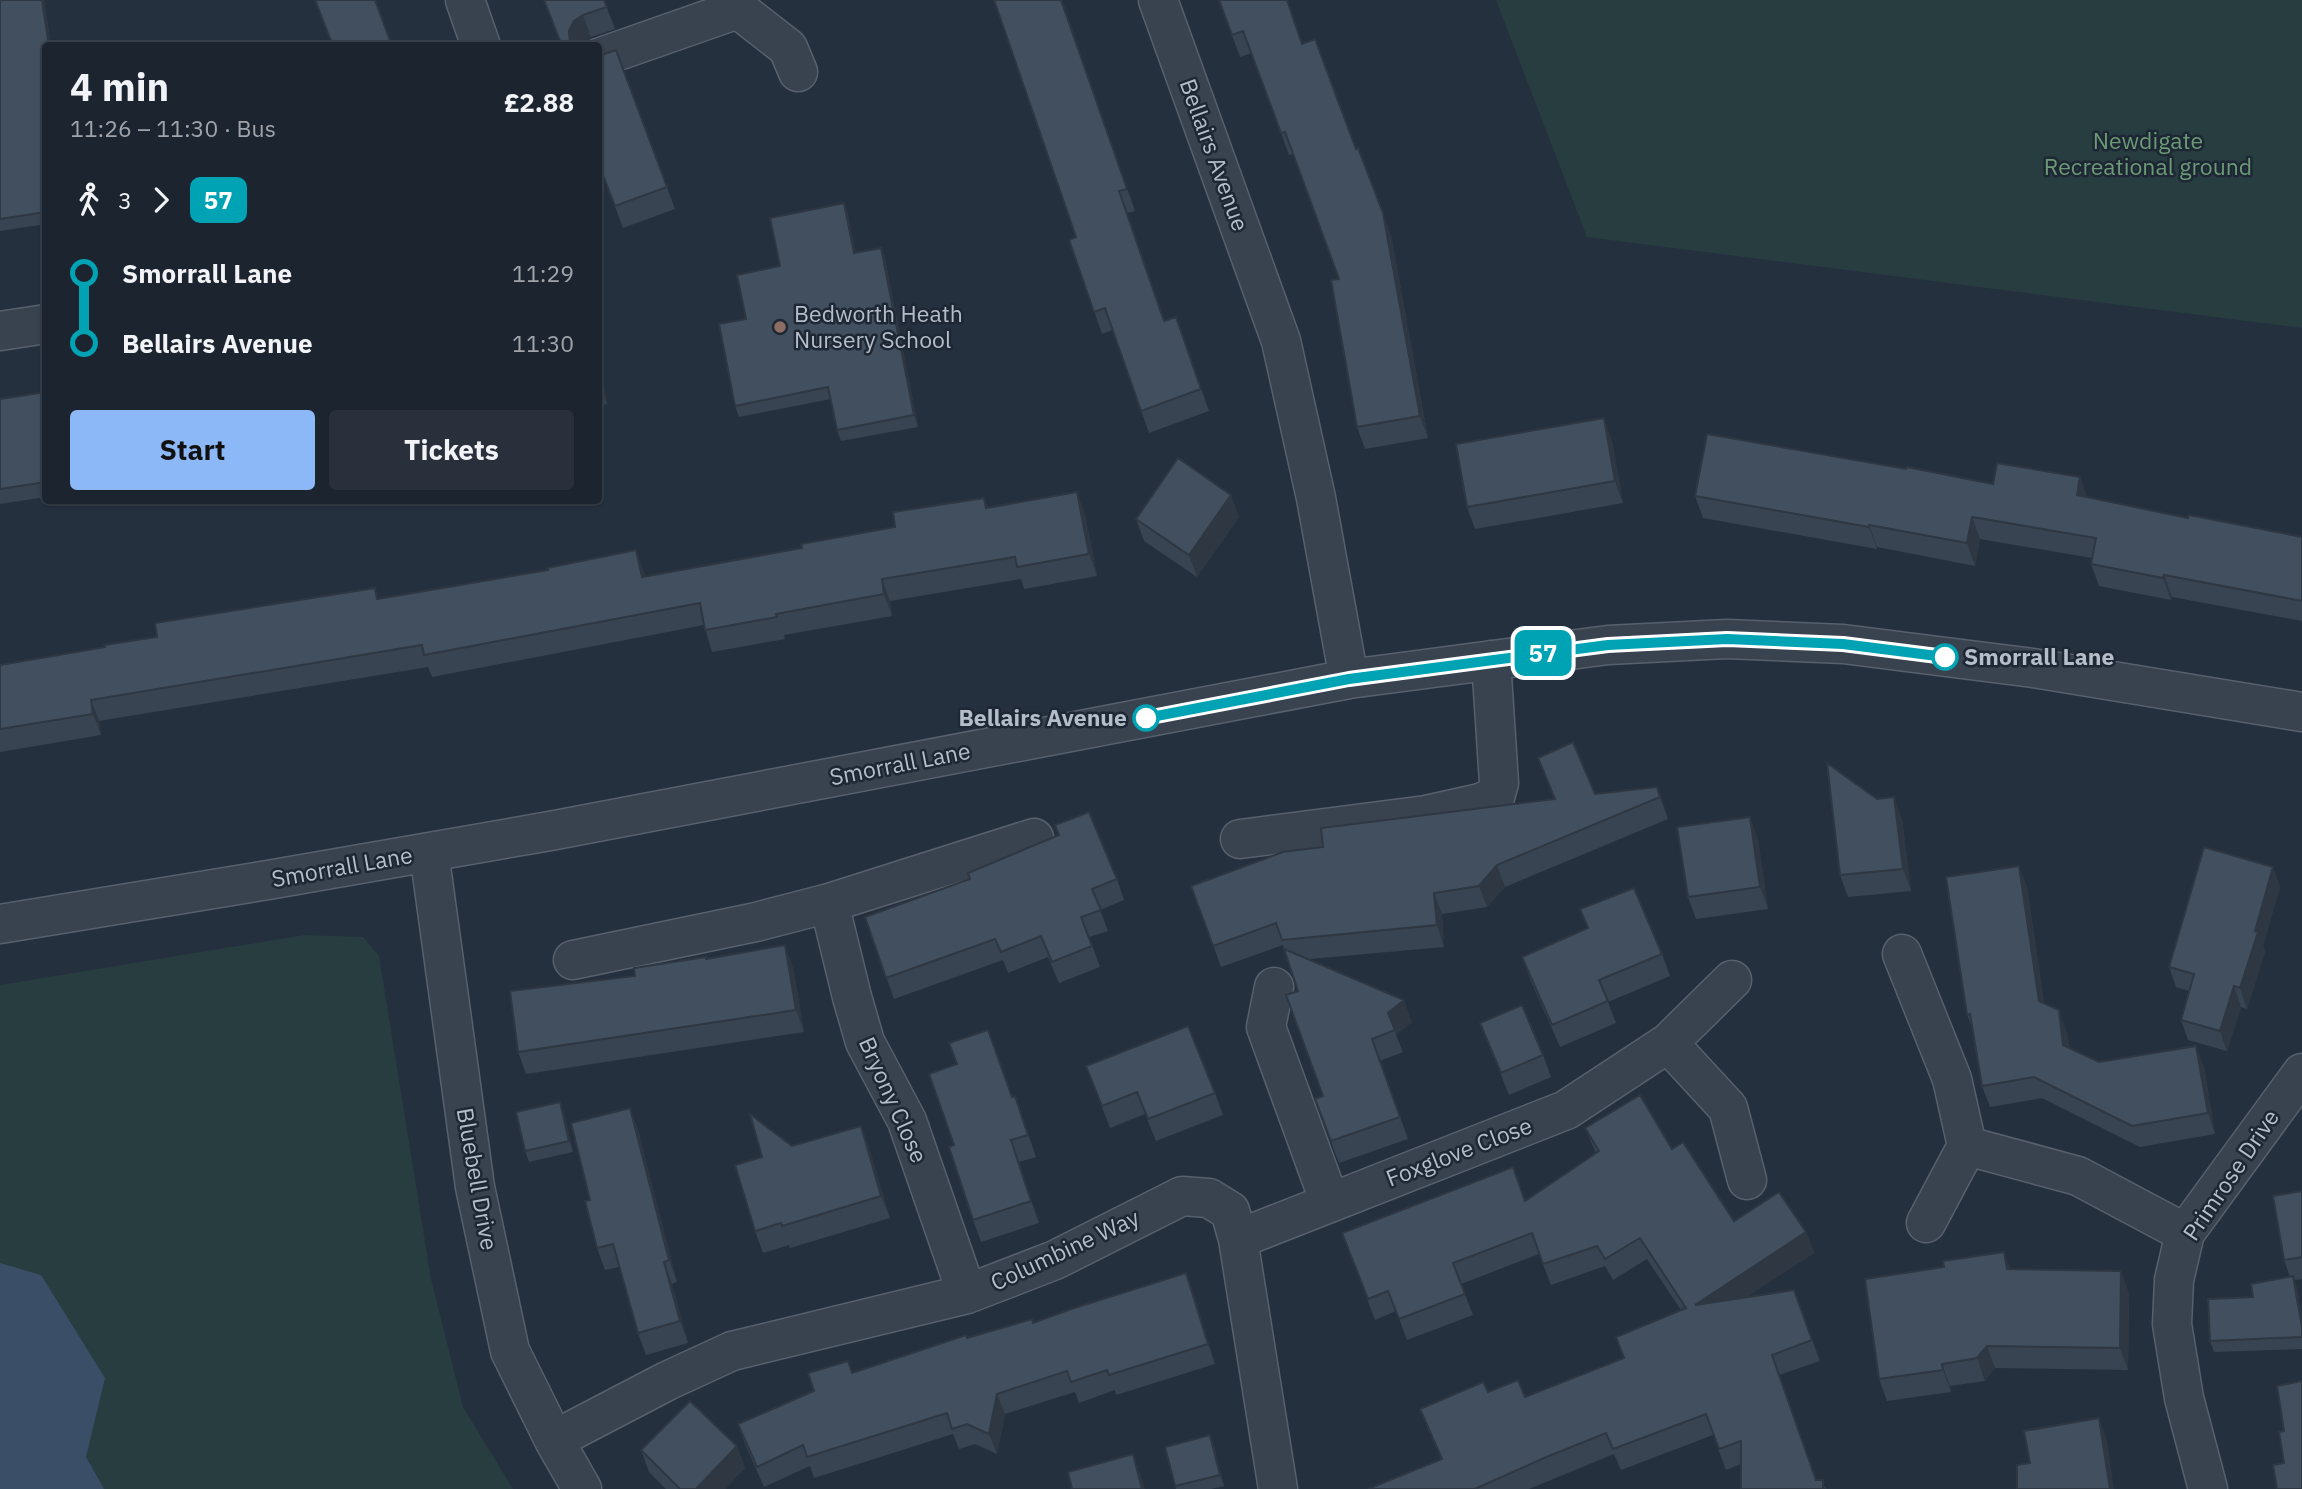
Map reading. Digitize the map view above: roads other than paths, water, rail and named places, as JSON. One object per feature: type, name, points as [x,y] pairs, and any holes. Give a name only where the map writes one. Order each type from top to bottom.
[{"type":"street","points":[[465,0],[480,42]]},
{"type":"street","name":"Bellairs Avenue","points":[[1158,0],[1281,341],[1316,498],[1349,679]]},
{"type":"street","points":[[602,56],[738,5],[788,48],[798,72]]},
{"type":"street","points":[[0,331],[42,325]]},
{"type":"street","name":"Smorrall Lane","points":[[0,924],[429,852],[1349,679],[1608,645],[1714,640],[1843,644],[2033,668],[2302,712]]},
{"type":"street","points":[[1240,839],[1426,815],[1495,797],[1499,783],[1491,660]]},
{"type":"street","points":[[573,960],[756,922],[829,903],[1034,838]]},
{"type":"street","name":"Bluebell Drive","points":[[429,852],[475,1187],[510,1351],[554,1440],[582,1489]]},
{"type":"street","name":"Bryony Close","points":[[829,903],[865,1042],[906,1121],[967,1294]]},
{"type":"street","points":[[1902,954],[1952,1079],[1967,1146],[1926,1223]]},
{"type":"street","name":"Foxglove Close","points":[[1238,1239],[1566,1110],[1668,1043],[1732,980]]},
{"type":"street","points":[[1274,987],[1266,1027],[1330,1203]]},
{"type":"street","points":[[1668,1043],[1728,1108],[1747,1180]]},
{"type":"street","name":"Primrose Drive","points":[[2208,1489],[2184,1398],[2172,1324],[2174,1280],[2185,1233],[2302,1073]]},
{"type":"street","points":[[1967,1146],[2078,1176],[2185,1233]]},
{"type":"street","name":"Columbine Way","points":[[554,1440],[667,1381],[732,1351],[967,1294],[1055,1260],[1182,1196],[1209,1198],[1230,1211],[1238,1239],[1278,1489]]},
{"type":"water","points":[[0,1263],[41,1275],[105,1378],[86,1457],[104,1489],[0,1489]]},
{"type":"place","name":"Bedworth Heath Nursery School","points":[[780,327]]},
{"type":"place","name":"Smorrall Lane","points":[[1945,657]]},
{"type":"place","name":"Bellairs Avenue","points":[[1146,718]]},
{"type":"park label","name":"Newdigate Recreational ground","points":[[2148,154]]}]
